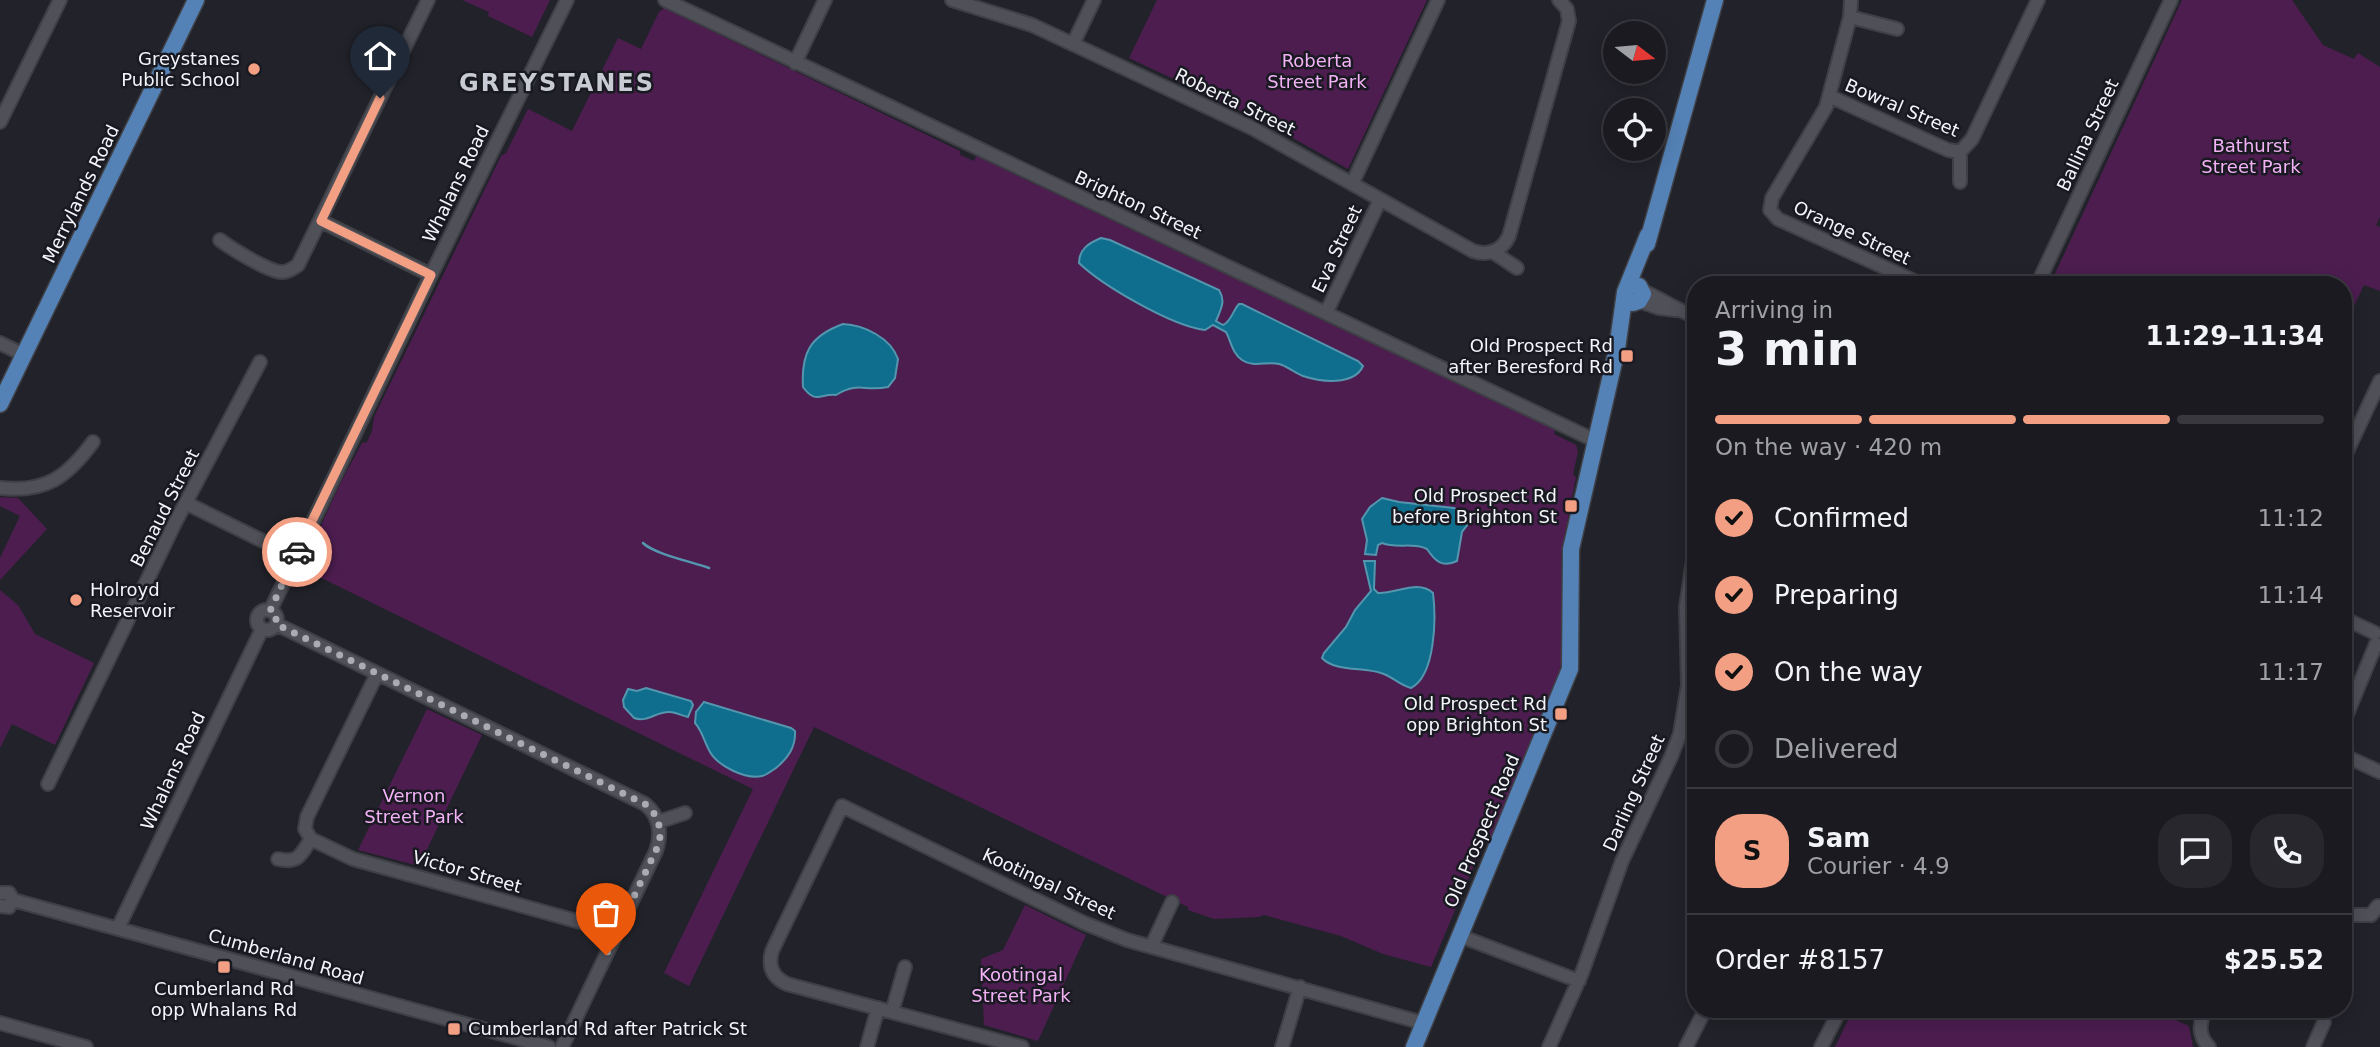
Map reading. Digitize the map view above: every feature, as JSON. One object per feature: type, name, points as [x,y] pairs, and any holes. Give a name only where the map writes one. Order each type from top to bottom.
[{"type":"main road","name":"Merrylands Road","points":[[0,404],[196,0]]},
{"type":"main road","name":"Old Prospect Road","points":[[1414,1047],[1570,670],[1571,549],[1617,349],[1635,294],[1648,235],[1715,0]]},
{"type":"street","points":[[0,122],[60,0]]},
{"type":"street","points":[[220,240],[237,252],[276,271],[289,274],[301,260],[321,221],[428,0]]},
{"type":"street","name":"Whalans Road","points":[[270,611],[567,0]]},
{"type":"street","name":"Brighton Street","points":[[665,0],[1596,441]]},
{"type":"street","points":[[795,63],[825,0]]},
{"type":"street","name":"Roberta Street","points":[[952,0],[1032,25],[1252,128],[1473,251],[1481,254],[1493,252],[1517,268]]},
{"type":"street","points":[[1073,44],[1094,0]]},
{"type":"street","points":[[1352,184],[1438,0]]},
{"type":"street","name":"Orange Street","points":[[1851,0],[1850,17],[1822,115],[1772,198],[1767,211],[1778,219],[1903,276]]},
{"type":"street","name":"Bowral Street","points":[[1960,182],[1960,152],[1972,139],[2038,0]]},
{"type":"street","name":"Ballina Street","points":[[2041,276],[2171,0]]},
{"type":"street","points":[[1493,252],[1503,246],[1510,236],[1569,21],[1567,5]]},
{"type":"street","points":[[1850,17],[1897,29]]},
{"type":"street","name":"Bowral Street","points":[[1829,96],[1948,150],[1960,152]]},
{"type":"street","name":"Eva Street","points":[[1326,313],[1380,200]]},
{"type":"street","points":[[321,221],[431,275]]},
{"type":"street","points":[[1635,294],[1663,300],[1676,310],[1687,314]]},
{"type":"street","points":[[0,343],[24,355]]},
{"type":"street","name":"Benaud Street","points":[[48,784],[186,503],[260,362]]},
{"type":"street","points":[[2352,441],[2380,381]]},
{"type":"street","points":[[0,488],[29,488],[46,484],[76,465],[93,442]]},
{"type":"street","points":[[186,503],[295,557]]},
{"type":"street","name":"Darling Street","points":[[1687,603],[1687,640]]},
{"type":"street","points":[[270,611],[276,617],[276,624],[270,630],[262,629],[258,625],[258,617],[262,612],[270,611]]},
{"type":"street","points":[[2352,623],[2378,638],[2352,702]]},
{"type":"street","points":[[276,624],[645,804],[653,811],[660,837],[656,851],[562,1047]]},
{"type":"street","name":"Whalans Road","points":[[118,928],[262,629]]},
{"type":"street","points":[[278,859],[290,862],[294,860],[311,839],[305,829],[307,817],[377,674]]},
{"type":"street","name":"Darling Street","points":[[1549,1047],[1579,981],[1622,861],[1687,716]]},
{"type":"street","points":[[2352,759],[2380,772]]},
{"type":"street","name":"Kootingal Street","points":[[772,971],[772,951],[842,806],[1084,923],[1127,940],[1423,1023]]},
{"type":"street","points":[[658,822],[685,813]]},
{"type":"street","name":"Victor Street","points":[[311,839],[357,861],[589,924],[616,934]]},
{"type":"street","name":"Cumberland Road","points":[[0,893],[7,891],[11,894],[4,907],[118,928],[517,1043],[549,1047]]},
{"type":"street","points":[[1152,945],[1172,902]]},
{"type":"street","points":[[2352,915],[2371,915],[2378,906]]},
{"type":"street","points":[[1460,936],[1579,981]]},
{"type":"street","points":[[892,1012],[905,967]]},
{"type":"street","points":[[759,977],[772,971],[787,984],[1022,1047]]},
{"type":"street","points":[[1282,1047],[1300,987]]},
{"type":"street","points":[[867,1047],[878,1008]]},
{"type":"street","points":[[1686,1047],[1701,1018]]},
{"type":"street","points":[[1821,1047],[1835,1018]]},
{"type":"street","points":[[2202,1018],[2200,1037],[2209,1047]]},
{"type":"street","points":[[2313,1047],[2324,1022]]},
{"type":"street","points":[[0,1023],[86,1047]]},
{"type":"green space","points":[[462,0],[550,0],[532,37]]},
{"type":"green space","name":"Roberta Street Park","points":[[1157,0],[1427,0],[1348,169],[1263,121],[1129,58]]},
{"type":"green space","name":"Bathurst Street Park","points":[[2182,0],[2292,0],[2323,45],[2354,59],[2358,53],[2380,67],[2380,217],[2376,225],[2380,227],[2380,291],[2364,285],[2352,310],[2352,276],[2054,276]]},
{"type":"green space","points":[[664,8],[960,151],[960,155],[974,161],[976,156],[1555,430],[1554,434],[1576,445],[1578,452],[1573,474],[1576,477],[1561,555],[1563,669],[1491,837],[1488,832],[1431,967],[1383,954],[1341,936],[1264,915],[1214,919],[1188,910],[1188,907],[814,727],[689,986],[664,973],[753,789],[305,570],[309,561],[307,556],[341,482],[362,443],[367,442],[374,417],[501,156],[506,153],[528,109],[572,131],[618,38],[641,49],[659,12]]},
{"type":"green space","points":[[0,497],[18,498],[47,529],[0,580],[0,558],[20,516],[0,506]]},
{"type":"green space","points":[[0,590],[18,605],[35,634],[94,663],[55,745],[12,724],[0,748]]},
{"type":"green space","name":"Vernon Street Park","points":[[427,709],[482,735],[419,866],[358,850]]},
{"type":"green space","name":"Kootingal Street Park","points":[[1025,905],[1086,935],[1038,1041],[984,1025],[981,959],[1003,950]]},
{"type":"green space","points":[[1849,1018],[2171,1018],[2189,1026],[2193,1047],[1835,1047]]},
{"type":"water","points":[[1101,238],[1219,290],[1222,301],[1216,321],[1223,325],[1239,304],[1242,304],[1358,361],[1363,366],[1359,372],[1345,380],[1328,381],[1303,376],[1279,364],[1246,362],[1236,354],[1226,332],[1213,325],[1205,330],[1191,327],[1157,313],[1121,293],[1079,263],[1086,247]]},
{"type":"water","points":[[843,324],[868,330],[889,345],[898,359],[895,378],[888,387],[856,388],[836,395],[812,396],[803,387],[806,355],[815,340]]},
{"type":"water","points":[[1382,498],[1454,508],[1464,512],[1468,524],[1462,532],[1457,561],[1443,563],[1422,547],[1382,543],[1378,545],[1376,555],[1365,554],[1367,540],[1362,519],[1370,507]]},
{"type":"water","points":[[1364,561],[1375,561],[1374,589],[1378,593],[1421,587],[1433,593],[1434,630],[1430,659],[1419,681],[1411,688],[1381,673],[1334,665],[1322,658],[1371,591]]},
{"type":"water","points":[[646,688],[691,701],[693,705],[688,717],[670,712],[644,719],[634,718],[624,707],[623,700],[628,689],[637,691]]},
{"type":"water","points":[[704,702],[791,728],[795,731],[795,737],[790,752],[776,768],[762,776],[748,776],[726,767],[710,752],[695,723],[696,712]]},
{"type":"waterway","points":[[643,543],[664,554],[709,568]]},
{"type":"way so far","points":[[297,552],[270,611],[276,617],[276,624],[645,804],[653,811],[659,825],[659,844],[606,955]]},
{"type":"place","name":"Greystanes Public School","points":[[254,69]]},
{"type":"place","name":"Old Prospect Rd after Beresford Rd","points":[[1627,356]]},
{"type":"place","name":"Old Prospect Rd before Brighton St","points":[[1571,506]]},
{"type":"place","name":"Holroyd Reservoir","points":[[76,600]]},
{"type":"place","name":"Old Prospect Rd opp Brighton St","points":[[1561,714]]},
{"type":"place","name":"Cumberland Rd opp Whalans Rd","points":[[224,967]]},
{"type":"place","name":"Cumberland Rd after Patrick St","points":[[454,1029]]},
{"type":"district","name":"GREYSTANES","points":[[557,83]]},
{"type":"route","points":[[297,552],[431,275],[321,221],[380,98]]}]
